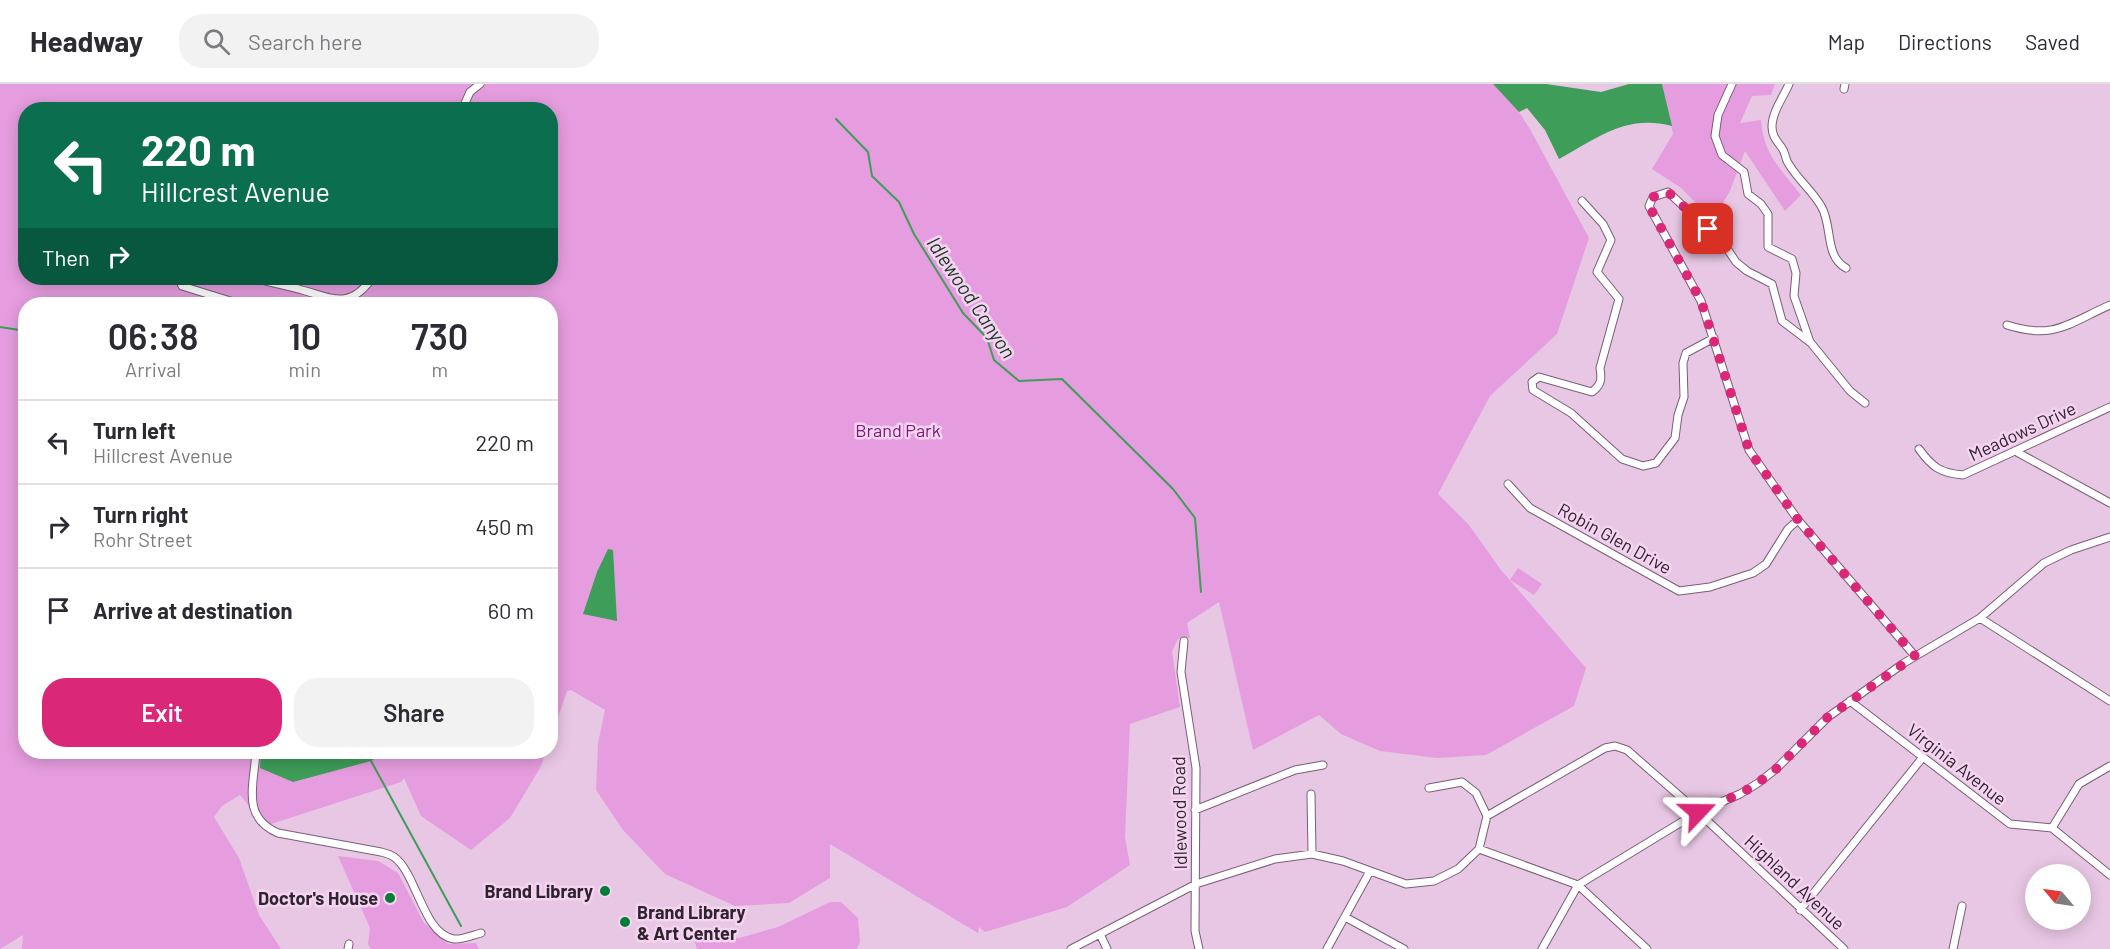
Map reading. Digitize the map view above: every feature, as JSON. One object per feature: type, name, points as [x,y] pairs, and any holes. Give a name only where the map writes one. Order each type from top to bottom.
[{"type":"street","points":[[466,102],[470,92],[480,84]]},
{"type":"street","points":[[1732,84],[1718,115],[1715,136],[1722,155],[1744,172],[1748,194],[1761,204],[1768,214],[1768,247],[1792,260],[1796,273],[1794,296],[1810,343]]},
{"type":"street","points":[[1789,84],[1778,105],[1772,127],[1774,136],[1784,151],[1787,161],[1822,207],[1829,228],[1832,252],[1837,262],[1846,268]]},
{"type":"street","points":[[1865,403],[1850,391],[1810,343],[1782,321],[1772,284],[1747,271],[1736,262],[1724,244],[1668,192],[1653,197],[1649,206],[1701,301],[1749,450],[1798,520],[1915,656]]},
{"type":"street","points":[[1582,201],[1603,224],[1611,240],[1597,272],[1618,298],[1600,368],[1602,378],[1599,386],[1592,392],[1539,377],[1532,382],[1533,390],[1571,413],[1622,459],[1643,466],[1656,463],[1675,438],[1678,416],[1684,398],[1683,363],[1686,353],[1714,338]]},
{"type":"street","points":[[182,285],[217,297]]},
{"type":"street","points":[[283,285],[324,297]]},
{"type":"street","points":[[352,297],[365,285]]},
{"type":"street","points":[[2007,325],[2025,331],[2050,333],[2110,305]]},
{"type":"street","name":"Meadows Drive","points":[[1919,449],[1932,467],[1945,474],[1963,475],[2110,407]]},
{"type":"street","points":[[2015,451],[2110,503]]},
{"type":"street","name":"Robin Glen Drive","points":[[1508,484],[1530,508],[1679,591],[1710,587],[1753,573],[1766,564],[1788,529],[1798,520]]},
{"type":"street","points":[[1542,949],[1578,885],[1698,812],[1740,794],[1758,783],[1776,769],[1828,717],[1915,656],[1980,618],[2044,563],[2071,550],[2110,537]]},
{"type":"street","points":[[1980,618],[2110,701]]},
{"type":"street","name":"Idlewood Road","points":[[1184,641],[1181,672],[1196,768],[1195,931],[1199,949]]},
{"type":"street","name":"Virginia Avenue","points":[[1850,701],[2010,824],[2052,828]]},
{"type":"street","name":"Highland Avenue","points":[[1487,816],[1605,748],[1615,746],[1627,750],[1698,812],[1844,949]]},
{"type":"street","points":[[1800,910],[1923,757]]},
{"type":"street","points":[[255,759],[252,794],[256,819],[264,827],[278,833],[381,852],[394,857],[403,867],[432,923],[444,936],[455,939],[481,933]]},
{"type":"street","points":[[1195,810],[1295,770],[1323,765]]},
{"type":"street","points":[[2110,766],[2079,784],[2052,828],[2110,875]]},
{"type":"street","points":[[1071,949],[1196,884],[1275,859],[1311,854],[1343,861],[1369,873],[1406,884],[1434,881],[1458,869],[1479,849],[1487,816],[1476,793],[1462,782],[1429,788]]},
{"type":"street","points":[[1311,794],[1311,854]]},
{"type":"street","points":[[1479,849],[1578,885],[1647,949]]},
{"type":"street","points":[[1327,949],[1369,873]]},
{"type":"street","points":[[1956,948],[1962,906]]},
{"type":"street","points":[[1345,917],[1404,949]]},
{"type":"street","points":[[1100,934],[1107,949]]},
{"type":"green space","name":"Brand Park","points":[[0,84],[1493,84],[1519,112],[1530,129],[1589,238],[1557,334],[1490,396],[1438,494],[1469,525],[1501,570],[1586,668],[1574,706],[1486,755],[1437,758],[1380,751],[1341,734],[1319,715],[1253,750],[1219,602],[1187,623],[1190,638],[1178,639],[1172,651],[1180,707],[1130,724],[1125,837],[1130,865],[1067,907],[985,932],[979,927],[978,933],[830,844],[830,878],[789,903],[735,906],[665,874],[623,830],[596,790],[598,743],[605,710],[571,690],[567,691],[558,717],[558,297],[18,297],[18,759],[543,759],[510,818],[471,850],[421,816],[404,778],[401,782],[265,826],[240,795],[222,806],[214,817],[239,858],[259,915],[281,949],[22,949],[23,935],[0,949]]},
{"type":"green space","points":[[1662,84],[1775,84],[1771,95],[1752,96],[1740,123],[1761,120],[1762,132],[1769,152],[1801,195],[1785,211],[1745,151],[1730,191],[1713,220],[1681,188],[1652,169],[1673,134]]},
{"type":"green space","points":[[1518,568],[1542,584],[1534,595],[1510,580]]},
{"type":"green space","points":[[338,856],[378,861],[398,873],[424,923],[448,944],[476,943],[479,949],[371,949],[368,944],[370,928]]},
{"type":"green space","points":[[830,902],[841,902],[858,918],[860,942],[857,949],[697,949],[694,939],[739,938],[778,927]]},
{"type":"shaded area","points":[[1493,84],[1546,84],[1601,92],[1629,84],[1662,84],[1672,126],[1640,123],[1612,130],[1559,159],[1545,130],[1527,108],[1519,112]]},
{"type":"shaded area","points":[[608,549],[613,550],[617,621],[583,614],[597,572]]},
{"type":"shaded area","points":[[261,759],[374,759],[293,782],[260,768]]},
{"type":"waterway","name":"Idlewood Canyon","points":[[836,119],[868,152],[872,176],[899,202],[914,234],[963,313],[987,338],[994,360],[1019,381],[1062,379],[1173,489],[1195,518],[1201,592]]},
{"type":"waterway","points":[[0,327],[18,330]]},
{"type":"waterway","points":[[370,759],[461,926]]},
{"type":"place","name":"Brand Library","points":[[605,891]]},
{"type":"place","name":"Doctor's House","points":[[390,898]]},
{"type":"place","name":"Brand Library & Art Center","points":[[625,922]]},
{"type":"route","points":[[1698,812],[1740,794],[1758,783],[1776,769],[1828,717],[1915,656],[1798,520],[1749,450],[1701,301],[1649,206],[1653,197],[1668,192],[1708,229]]}]
